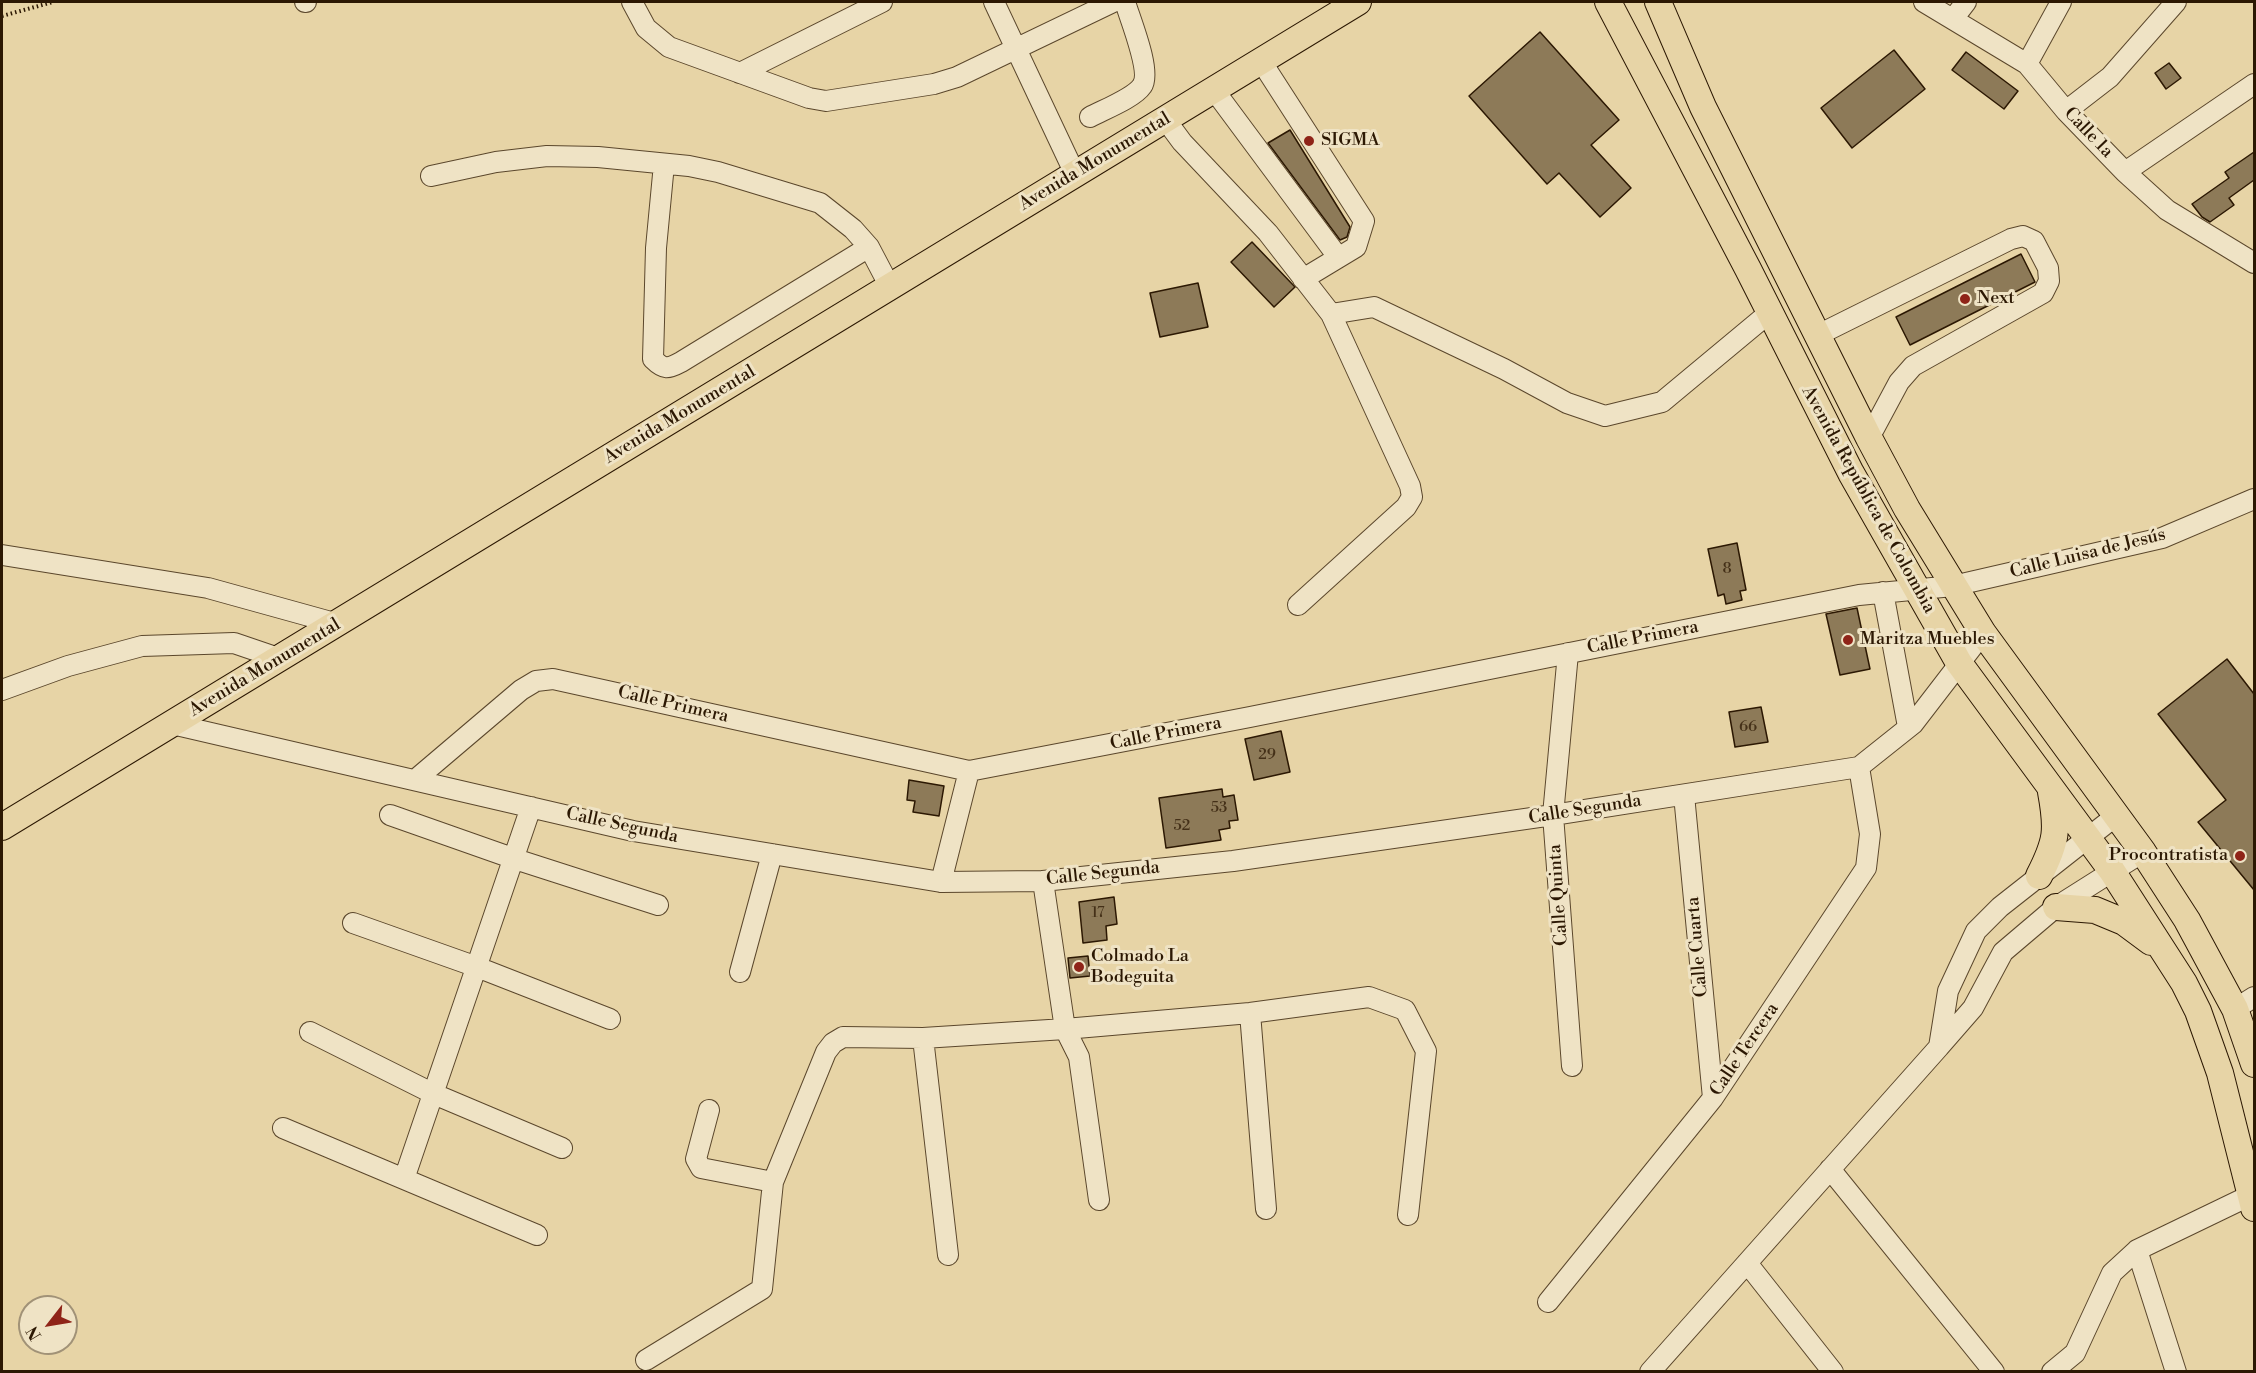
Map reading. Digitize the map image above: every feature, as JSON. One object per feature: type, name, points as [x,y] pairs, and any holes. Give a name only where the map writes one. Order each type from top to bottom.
[{"type":"main road","name":"Avenida República de Colombia","points":[[1608,2],[1824,423],[1959,663],[2112,871],[2170,960],[2198,1011],[2209,1036],[2220,1073],[2253,1201]]},
{"type":"main road","name":"Avenida República de Colombia","points":[[1658,2],[1703,107],[1869,438],[1953,586],[1983,633],[2143,852],[2206,952],[2245,1003],[2254,1064]]},
{"type":"main road","name":"Avenida Monumental","points":[[2,827],[1214,90],[1351,3]]},
{"type":"main road","points":[[1824,423],[1853,407]]},
{"type":"main road","points":[[2039,876],[2053,849],[2056,832],[2050,785]]},
{"type":"main road","points":[[2056,907],[2095,910],[2124,922],[2147,938],[2170,960]]},
{"type":"street","points":[[632,2],[638,17],[657,39],[669,47],[809,98],[826,101],[934,84],[957,77],[1113,2]]},
{"type":"street","points":[[740,73],[857,6],[882,2]]},
{"type":"street","points":[[994,2],[1075,174]]},
{"type":"street","points":[[1090,117],[1134,93],[1141,88],[1144,82],[1144,66],[1125,2]]},
{"type":"street","name":"Calle 1a","points":[[1924,2],[2026,64],[2066,111],[2125,172],[2167,210],[2254,262]]},
{"type":"street","points":[[1953,19],[1966,2]]},
{"type":"street","points":[[2026,64],[2061,2]]},
{"type":"street","points":[[2066,111],[2110,77],[2176,2]]},
{"type":"street","points":[[1261,61],[1364,221],[1356,247],[1303,279]]},
{"type":"street","points":[[2125,172],[2254,84]]},
{"type":"street","points":[[1214,90],[1338,257]]},
{"type":"street","points":[[1165,119],[1182,142],[1268,233],[1331,314],[1410,486],[1412,497],[1406,507],[1298,605]]},
{"type":"street","points":[[431,176],[496,162],[547,156],[598,157],[689,166],[718,172],[820,203],[854,229],[869,247],[890,287]]},
{"type":"street","points":[[664,164],[656,248],[653,359],[661,367],[668,369],[681,362],[869,247]]},
{"type":"street","points":[[1818,335],[2011,239],[2023,236],[2034,242],[2048,268],[2049,281],[2043,293],[1913,366],[1899,382],[1869,438]]},
{"type":"street","points":[[1331,314],[1374,307],[1504,369],[1567,403],[1605,416],[1662,402],[1769,313]]},
{"type":"street","name":"Calle Luisa de Jesús","points":[[1953,586],[2162,538],[2254,499]]},
{"type":"street","points":[[2,555],[208,588],[338,624]]},
{"type":"street","name":"Calle Primera","points":[[415,780],[521,690],[536,681],[553,678],[969,771],[1858,595],[1953,586]]},
{"type":"street","points":[[1883,592],[1908,727]]},
{"type":"street","points":[[1859,767],[1908,727],[1983,633]]},
{"type":"street","points":[[2,690],[68,666],[142,646],[234,643],[278,658]]},
{"type":"street","name":"Calle Quinta","points":[[1568,653],[1553,816],[1572,1066]]},
{"type":"street","name":"Calle Segunda","points":[[172,724],[633,831],[941,882],[1043,881],[1233,861],[1553,816],[1859,767]]},
{"type":"street","name":"Calle Tercera","points":[[1548,1302],[1713,1098],[1866,868],[1870,834],[1859,767]]},
{"type":"street","points":[[941,882],[969,771]]},
{"type":"street","name":"Calle Cuarta","points":[[1684,795],[1713,1098]]},
{"type":"street","points":[[404,1179],[531,807]]},
{"type":"street","points":[[390,815],[515,859],[658,904]]},
{"type":"street","points":[[1939,1047],[1948,991],[1976,931],[2000,907],[2116,815]]},
{"type":"street","points":[[1656,1370],[1973,1008],[2003,952],[2056,907],[2143,852]]},
{"type":"street","points":[[740,972],[772,854]]},
{"type":"street","points":[[1043,881],[1065,1029],[1078,1057],[1099,1200]]},
{"type":"street","points":[[353,923],[477,967],[610,1019]]},
{"type":"street","points":[[1976,931],[2003,952]]},
{"type":"street","points":[[646,1360],[762,1288],[774,1182],[826,1052],[833,1043],[843,1037],[923,1038],[1065,1029],[1250,1013],[1369,997],[1406,1010],[1426,1051],[1408,1215]]},
{"type":"street","points":[[1250,1013],[1266,1209]]},
{"type":"street","points":[[310,1032],[434,1094],[562,1148]]},
{"type":"street","points":[[923,1038],[948,1255]]},
{"type":"street","points":[[709,1110],[696,1159],[697,1164],[701,1168],[774,1182]]},
{"type":"street","points":[[283,1128],[537,1235]]},
{"type":"street","points":[[1830,1169],[1994,1371]]},
{"type":"street","points":[[2052,1371],[2075,1353],[2112,1273],[2138,1250],[2253,1201]]},
{"type":"street","points":[[2138,1250],[2175,1371]]},
{"type":"street","points":[[1748,1263],[1833,1371]]},
{"type":"path","points":[[2,16],[53,2]]},
{"type":"building","points":[[1540,32],[1619,120],[1591,145],[1631,188],[1600,217],[1559,173],[1547,184],[1469,96]]},
{"type":"building","points":[[1894,50],[1925,89],[1852,148],[1821,108]]},
{"type":"building","points":[[1966,52],[2018,91],[2004,109],[1952,70]]},
{"type":"building","points":[[2169,63],[2181,78],[2166,89],[2155,73]]},
{"type":"building","points":[[1290,130],[1350,227],[1347,237],[1340,240],[1268,143]]},
{"type":"building","points":[[2254,152],[2254,180],[2229,198],[2234,205],[2210,222],[2202,217],[2192,204],[2229,178],[2225,172]]},
{"type":"building","points":[[1252,242],[1295,287],[1274,307],[1231,262]]},
{"type":"building","name":"Next","points":[[2021,254],[2035,282],[1910,345],[1896,317]]},
{"type":"building","points":[[1198,283],[1208,327],[1160,337],[1150,293]]},
{"type":"building","points":[[1737,543],[1746,590],[1740,591],[1742,600],[1726,604],[1724,594],[1718,596],[1708,549]]},
{"type":"building","name":"Maritza Muebles","points":[[1857,608],[1870,669],[1840,675],[1826,614]]},
{"type":"building","points":[[2227,659],[2254,694],[2254,890],[2198,822],[2226,800],[2158,714]]},
{"type":"building","points":[[1761,707],[1768,742],[1735,747],[1729,712]]},
{"type":"building","points":[[1281,731],[1290,772],[1254,780],[1245,739]]},
{"type":"building","points":[[909,780],[944,786],[939,816],[913,812],[915,801],[907,800]]},
{"type":"building","points":[[1222,789],[1223,797],[1234,795],[1238,820],[1229,821],[1230,828],[1219,830],[1221,840],[1166,848],[1159,798]]},
{"type":"building","points":[[1114,897],[1117,924],[1106,926],[1107,940],[1083,943],[1079,902]]},
{"type":"building","name":"Colmado La Bodeguita","points":[[1088,956],[1090,976],[1070,978],[1068,958]]},
{"type":"place","name":"SIGMA","points":[[1309,141]]},
{"type":"place","name":"Next","points":[[1965,299]]},
{"type":"place","name":"Maritza Muebles","points":[[1848,640]]},
{"type":"place","name":"Procontratista","points":[[2240,856]]},
{"type":"place","name":"Colmado La Bodeguita","points":[[1079,967]]}]
